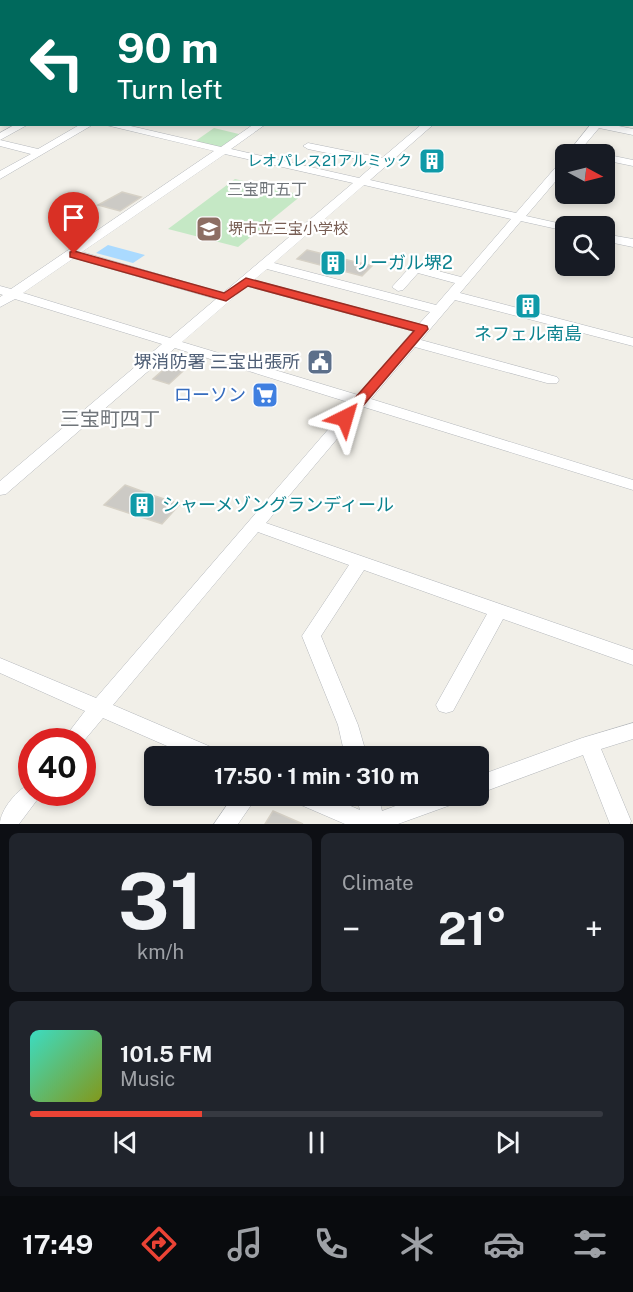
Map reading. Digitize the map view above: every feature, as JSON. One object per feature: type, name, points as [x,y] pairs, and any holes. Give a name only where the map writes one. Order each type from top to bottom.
[{"type":"street","points":[[0,137],[20,126]]},
{"type":"street","points":[[0,176],[86,126]]},
{"type":"street","points":[[116,126],[555,226]]},
{"type":"street","points":[[0,303],[7,292],[74,254],[258,126]]},
{"type":"street","points":[[0,490],[267,265],[427,126]]},
{"type":"street","points":[[580,144],[596,126]]},
{"type":"street","points":[[602,126],[633,132]]},
{"type":"street","points":[[0,143],[40,153]]},
{"type":"street","points":[[308,146],[385,162]]},
{"type":"street","points":[[615,159],[633,163]]},
{"type":"street","points":[[83,728],[555,173]]},
{"type":"street","points":[[615,239],[633,243]]},
{"type":"street","points":[[74,254],[226,298]]},
{"type":"street","points":[[267,265],[438,310]]},
{"type":"street","points":[[398,287],[415,269],[463,281]]},
{"type":"street","points":[[246,282],[422,329]]},
{"type":"street","points":[[7,292],[633,485]]},
{"type":"street","points":[[451,295],[633,342]]},
{"type":"street","points":[[411,342],[494,360],[552,380]]},
{"type":"street","points":[[255,525],[633,658]]},
{"type":"street","points":[[353,746],[348,725],[311,636],[360,562]]},
{"type":"street","points":[[446,705],[498,611]]},
{"type":"street","points":[[0,665],[188,746]]},
{"type":"street","points":[[489,781],[589,744],[633,731]]},
{"type":"street","points":[[589,744],[620,820]]},
{"type":"street","points":[[6,824],[21,806]]},
{"type":"street","points":[[225,824],[239,806]]},
{"type":"street","points":[[327,806],[374,824],[422,806]]},
{"type":"street","points":[[370,806],[374,824]]},
{"type":"green space","points":[[214,128],[243,135],[220,148],[194,142]]},
{"type":"green space","points":[[235,179],[302,195],[238,247],[168,229]]},
{"type":"water","points":[[108,245],[145,255],[133,263],[96,253]]},
{"type":"building","points":[[122,192],[141,197],[120,211],[98,205]]},
{"type":"building","name":"リーガル堺2","points":[[307,250],[372,266],[362,276],[297,259]]},
{"type":"building","points":[[180,355],[195,360],[169,384],[153,379]]},
{"type":"building","name":"シャーメゾングランディール","points":[[125,485],[180,504],[162,524],[104,505]]},
{"type":"building","points":[[273,811],[303,824],[265,824]]},
{"type":"place","name":"レオパレス21アルミック","points":[[432,161]]},
{"type":"place","name":"堺市立三宝小学校","points":[[209,229]]},
{"type":"place","name":"リーガル堺2","points":[[333,263]]},
{"type":"place","name":"ネフェル南島","points":[[528,306]]},
{"type":"place","name":"堺消防署 三宝出張所","points":[[320,362]]},
{"type":"place","name":"ローソン","points":[[265,395]]},
{"type":"place","name":"シャーメゾングランディール","points":[[142,505]]},
{"type":"district","name":"三宝町五丁","points":[[267,189]]},
{"type":"district","name":"三宝町四丁","points":[[110,419]]},
{"type":"route","points":[[74,254],[226,298],[246,282],[422,329],[345,418]]}]
